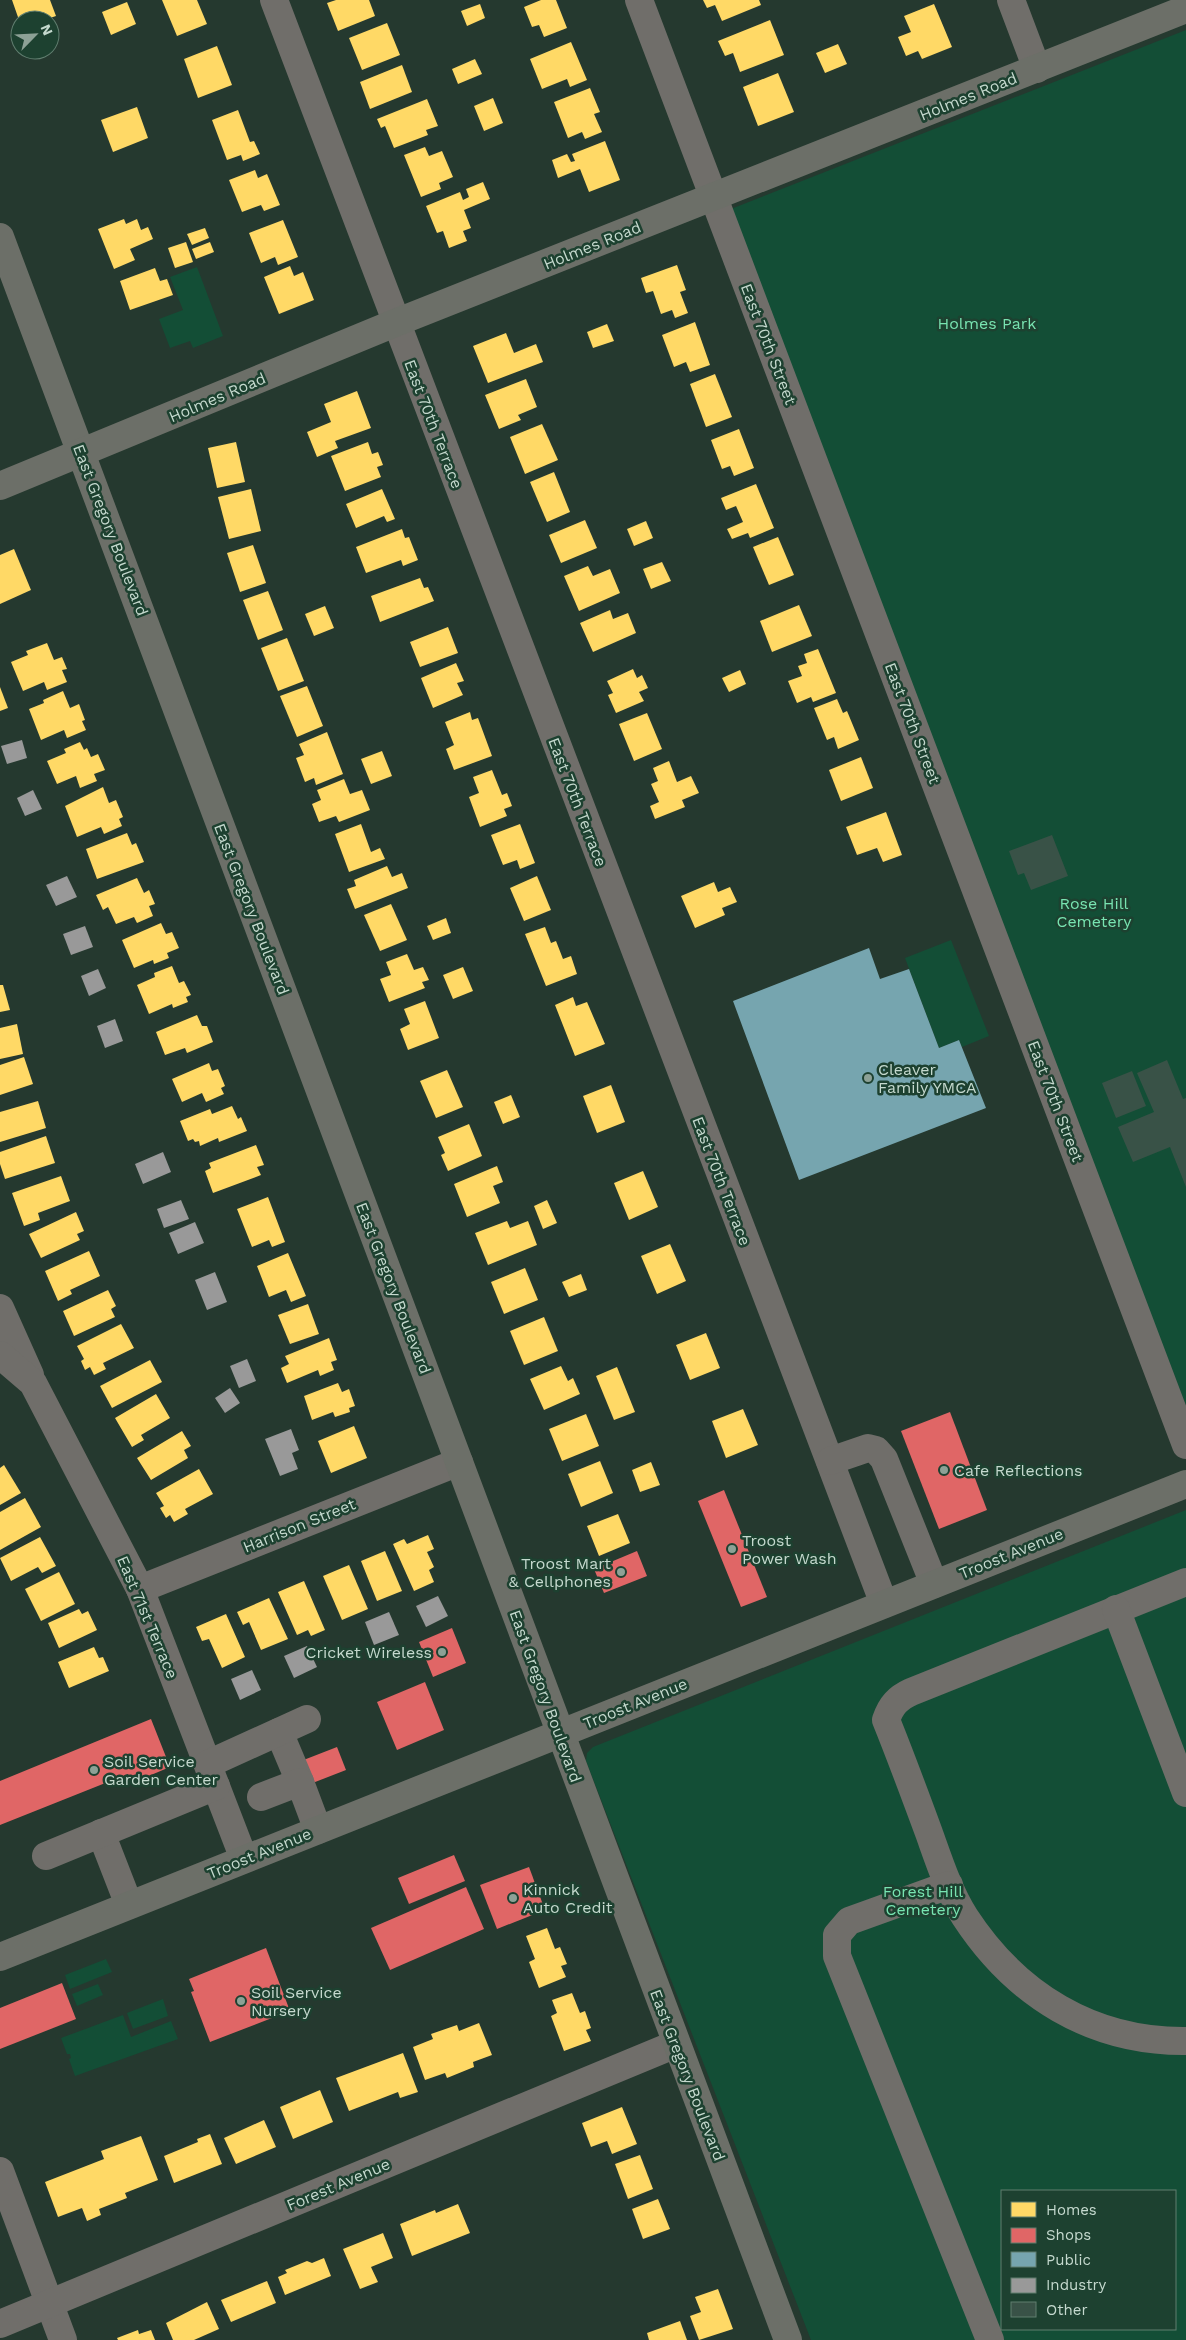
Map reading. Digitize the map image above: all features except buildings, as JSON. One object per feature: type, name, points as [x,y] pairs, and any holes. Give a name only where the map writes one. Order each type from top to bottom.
[{"type":"main road","name":"Holmes Road","points":[[0,486],[82,454],[396,323],[1186,9]]},
{"type":"main road","name":"East Gregory Boulevard","points":[[0,237],[788,2340]]},
{"type":"main road","name":"Troost Avenue","points":[[0,1957],[1186,1484]]},
{"type":"street","name":"East 70th Terrace","points":[[274,0],[884,1604]]},
{"type":"street","name":"East 70th Street","points":[[639,0],[1186,1445]]},
{"type":"street","points":[[1012,0],[1037,69]]},
{"type":"street","name":"East 71st Terrace","points":[[0,1308],[33,1383],[140,1589],[244,1859]]},
{"type":"street","name":"East 71st Terrace","points":[[0,1355],[33,1383]]},
{"type":"street","points":[[830,1461],[868,1448],[876,1450],[884,1459],[934,1584]]},
{"type":"street","name":"Harrison Street","points":[[140,1589],[459,1462]]},
{"type":"street","points":[[1186,1582],[900,1697],[890,1708],[886,1720],[949,1885],[964,1916],[989,1949],[1049,2004],[1084,2022],[1122,2035],[1165,2041],[1186,2041]]},
{"type":"street","points":[[1116,1609],[1185,1790]]},
{"type":"street","points":[[46,1856],[101,1833],[212,1775],[279,1732],[307,1718]]},
{"type":"street","points":[[279,1732],[318,1830]]},
{"type":"street","points":[[261,1797],[300,1782]]},
{"type":"street","points":[[101,1833],[129,1905]]},
{"type":"street","points":[[949,1885],[849,1921],[837,1935],[837,1956],[990,2340]]},
{"type":"street","name":"Forest Avenue","points":[[0,2324],[676,2044]]},
{"type":"street","points":[[0,2171],[64,2340]]},
{"type":"green space","name":"Holmes Park","points":[[1186,30],[1186,1406],[976,861],[731,209]]},
{"type":"green space","points":[[197,267],[223,336],[193,348],[190,341],[170,348],[159,319],[183,310],[170,277]]},
{"type":"green space","points":[[951,940],[989,1036],[962,1047],[959,1040],[939,1048],[905,958]]},
{"type":"green space","name":"Forest Hill Cemetery","points":[[1186,1510],[1186,2340],[811,2340],[586,1761],[587,1753],[593,1747]]},
{"type":"green space","points":[[106,1959],[112,1972],[70,1989],[65,1975]]},
{"type":"green space","points":[[98,1984],[103,1995],[77,2006],[72,1994]]},
{"type":"green space","points":[[163,1999],[168,2016],[133,2029],[127,2013]]},
{"type":"green space","points":[[123,2015],[131,2037],[171,2021],[178,2039],[75,2076],[69,2059],[71,2058],[70,2054],[67,2054],[61,2038]]},
{"type":"place","name":"Cleaver Family YMCA","points":[[868,1078]]},
{"type":"place","name":"Cafe Reflections","points":[[944,1470]]},
{"type":"place","name":"Troost Power Wash","points":[[732,1549]]},
{"type":"place","name":"Troost Mart & Cellphones","points":[[621,1572]]},
{"type":"place","name":"Cricket Wireless","points":[[442,1652]]},
{"type":"place","name":"Soil Service Garden Center","points":[[94,1770]]},
{"type":"place","name":"Kinnick Auto Credit","points":[[513,1898]]},
{"type":"place","name":"Soil Service Nursery","points":[[241,2001]]},
{"type":"park label","name":"Rose Hill Cemetery","points":[[1094,912]]}]
